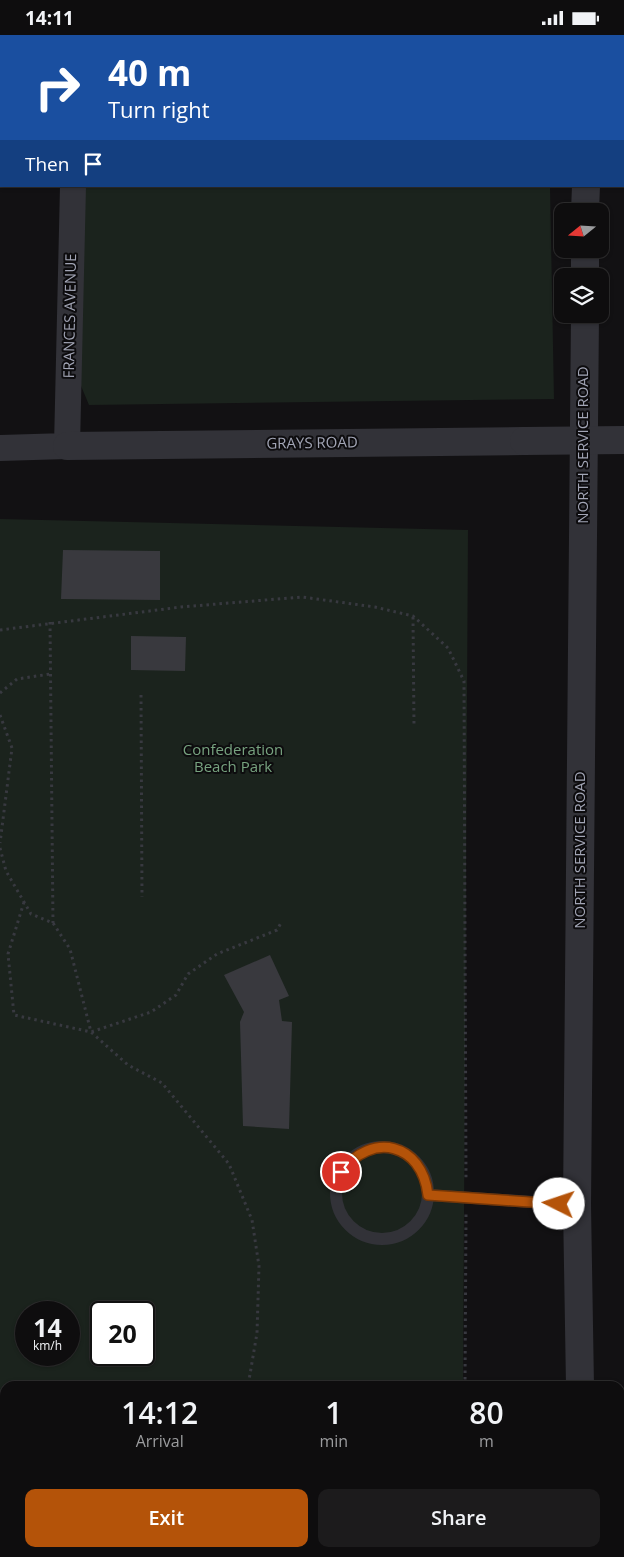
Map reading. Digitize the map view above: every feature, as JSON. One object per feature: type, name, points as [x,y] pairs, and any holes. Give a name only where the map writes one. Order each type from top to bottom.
[{"type":"street","name":"FRANCES AVENUE","points":[[67,446],[73,187]]},
{"type":"street","points":[[585,203],[586,187]]},
{"type":"street","name":"NORTH SERVICE ROAD","points":[[580,1381],[577,1205],[584,323]]},
{"type":"street","name":"GRAYS ROAD","points":[[0,448],[624,440]]},
{"type":"lane","points":[[378,1147],[394,1148],[408,1155],[419,1166],[426,1180],[428,1195],[425,1210],[411,1229],[393,1238],[378,1239],[363,1235],[351,1227],[341,1215],[337,1201],[336,1186],[341,1172],[357,1155],[378,1147]]},
{"type":"lane","points":[[428,1195],[577,1205]]},
{"type":"path","points":[[0,629],[181,607],[302,597],[375,607],[412,616],[448,648],[464,681],[466,1172]]},
{"type":"path","points":[[412,616],[414,726]]},
{"type":"path","points":[[50,623],[53,923],[70,949],[91,1032]]},
{"type":"path","points":[[0,693],[18,679],[50,674]]},
{"type":"path","points":[[141,695],[142,897]]},
{"type":"path","points":[[0,715],[12,748],[0,843]]},
{"type":"path","points":[[0,848],[6,871],[31,914],[53,923]]},
{"type":"path","points":[[24,902],[8,953],[14,1015],[91,1032],[128,1065],[162,1083],[229,1164],[252,1220],[259,1266],[257,1333],[249,1381]]},
{"type":"path","points":[[91,1032],[151,1013],[176,995],[188,974],[217,954],[276,930],[281,923]]},
{"type":"path","points":[[465,1381],[466,1222]]},
{"type":"green space","points":[[84,187],[550,187],[554,399],[89,405],[79,381]]},
{"type":"green space","name":"Confederation Beach Park","points":[[0,519],[468,530],[463,1381],[0,1381]]},
{"type":"building","points":[[63,550],[160,551],[160,600],[61,599]]},
{"type":"building","points":[[131,636],[186,637],[185,671],[131,670]]},
{"type":"building","points":[[270,955],[289,996],[279,1000],[282,1021],[292,1022],[289,1129],[243,1126],[240,1022],[244,1012],[224,975]]},
{"type":"route","points":[[341,1172],[350,1159],[363,1151],[378,1147],[394,1148],[408,1155],[419,1166],[426,1180],[428,1195],[559,1204]]}]
